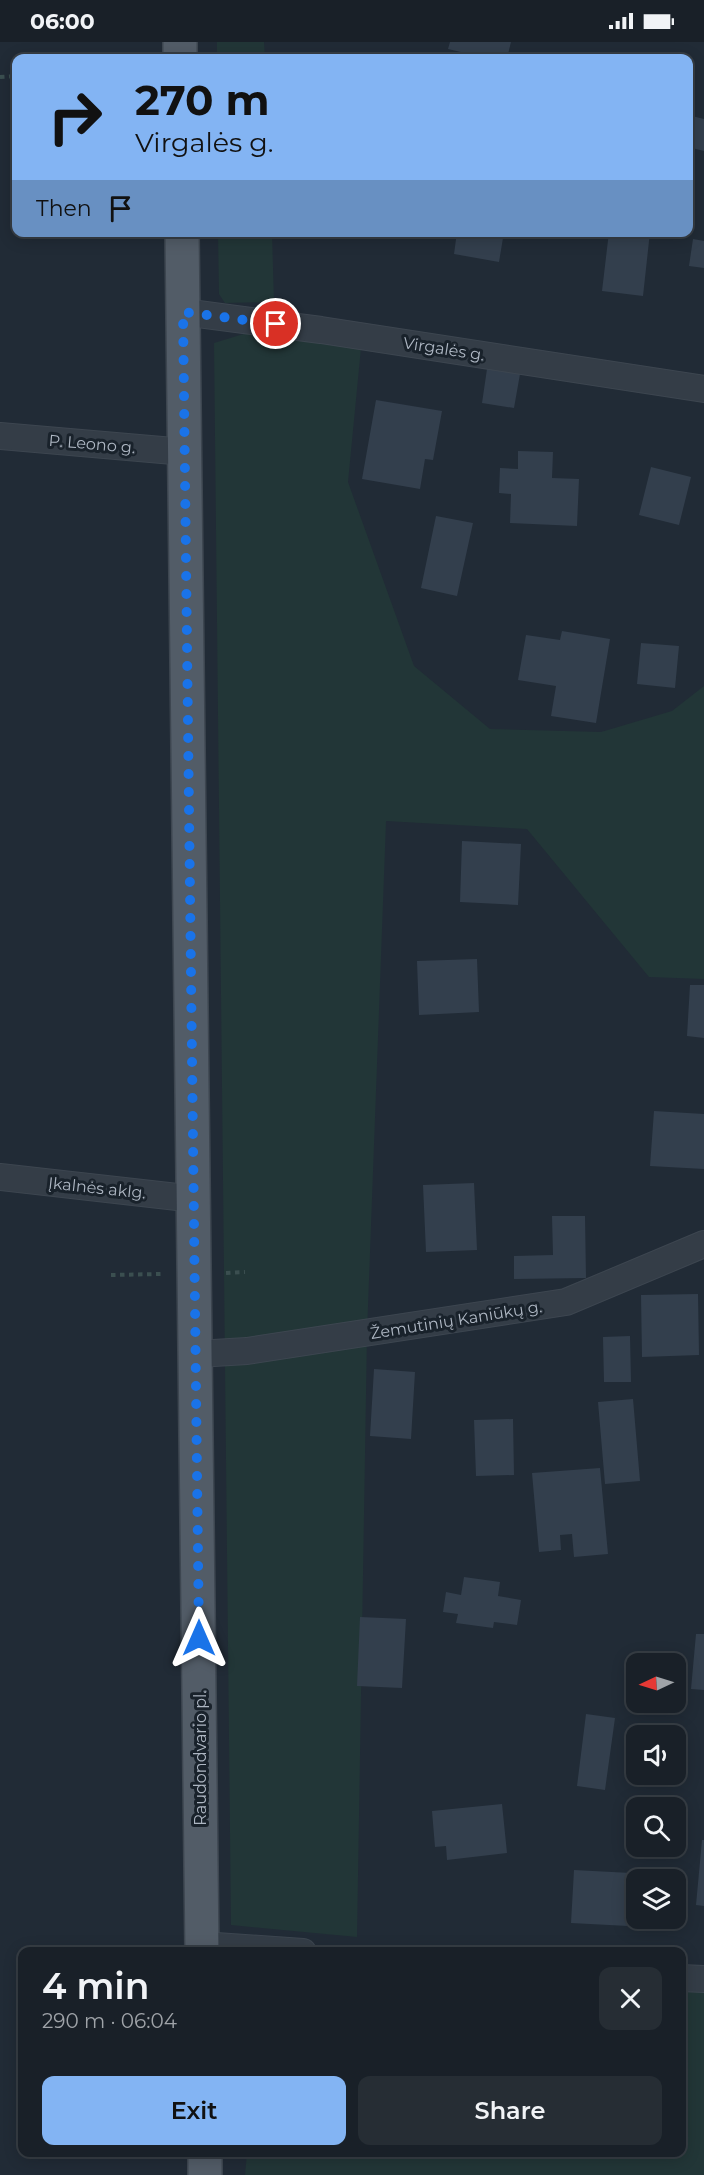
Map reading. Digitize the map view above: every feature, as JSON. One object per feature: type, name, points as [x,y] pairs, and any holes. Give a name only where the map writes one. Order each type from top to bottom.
[{"type":"main road","name":"Raudondvario pl.","points":[[182,237],[197,1354],[202,1947]]},
{"type":"main road","points":[[205,2157],[205,2175]]},
{"type":"street","name":"Virgalės g.","points":[[183,312],[321,330],[704,389]]},
{"type":"street","name":"P. Leono g.","points":[[0,436],[185,452]]},
{"type":"street","name":"Įkalnės aklg.","points":[[0,1177],[195,1199]]},
{"type":"street","name":"Žemutinių Kaniūkų g.","points":[[197,1354],[247,1351],[566,1302],[704,1244]]},
{"type":"street","points":[[686,1978],[704,1979]]},
{"type":"green space","points":[[217,42],[264,42],[265,54],[217,54]]},
{"type":"green space","points":[[218,237],[272,237],[274,302],[225,303],[219,294]]},
{"type":"green space","points":[[250,332],[361,348],[348,482],[414,666],[490,729],[601,732],[672,711],[704,686],[704,979],[649,977],[527,829],[386,821],[367,1334],[357,1937],[231,1925],[214,343]]},
{"type":"green space","points":[[686,1989],[704,1991],[704,2175],[245,2175],[247,2157],[686,2157]]},
{"type":"building","points":[[450,42],[511,42],[508,54],[469,54],[448,49]]},
{"type":"building","points":[[693,116],[704,119],[704,151],[693,148]]},
{"type":"building","points":[[456,237],[503,237],[499,262],[454,254]]},
{"type":"building","points":[[608,237],[649,237],[643,296],[602,291]]},
{"type":"building","points":[[693,239],[704,241],[704,268],[689,266]]},
{"type":"building","points":[[487,369],[520,374],[514,408],[482,403]]},
{"type":"building","points":[[376,400],[442,411],[433,460],[425,459],[420,489],[362,479]]},
{"type":"building","points":[[518,451],[553,452],[552,478],[579,479],[577,526],[510,523],[511,494],[499,493],[500,468],[518,469]]},
{"type":"building","points":[[651,467],[691,477],[679,525],[639,515]]},
{"type":"building","points":[[436,516],[473,523],[457,596],[421,588]]},
{"type":"building","points":[[562,631],[610,639],[596,723],[551,716],[556,686],[518,680],[526,635],[560,640]]},
{"type":"building","points":[[641,643],[679,646],[675,688],[637,684]]},
{"type":"building","points":[[462,841],[521,844],[518,905],[460,902]]},
{"type":"building","points":[[477,959],[479,1012],[419,1015],[417,961]]},
{"type":"building","points":[[690,985],[704,985],[704,1038],[687,1036]]},
{"type":"building","points":[[654,1111],[704,1114],[704,1169],[650,1166]]},
{"type":"building","points":[[474,1183],[477,1250],[426,1252],[423,1185]]},
{"type":"building","points":[[552,1216],[585,1216],[586,1278],[514,1279],[514,1256],[553,1255]]},
{"type":"building","points":[[698,1294],[699,1355],[642,1357],[641,1295]]},
{"type":"building","points":[[630,1336],[631,1382],[604,1382],[603,1337]]},
{"type":"building","points":[[374,1369],[415,1372],[411,1439],[370,1436]]},
{"type":"building","points":[[633,1399],[640,1481],[605,1484],[598,1402]]},
{"type":"building","points":[[513,1419],[514,1475],[476,1476],[474,1420]]},
{"type":"building","points":[[600,1468],[608,1554],[574,1557],[572,1534],[560,1535],[561,1550],[539,1552],[532,1473]]},
{"type":"building","points":[[464,1577],[500,1582],[498,1596],[521,1600],[517,1625],[494,1622],[493,1628],[456,1623],[458,1614],[443,1612],[446,1592],[461,1595]]},
{"type":"building","points":[[360,1617],[406,1619],[402,1688],[357,1686]]},
{"type":"building","points":[[696,1634],[704,1634],[704,1690],[691,1689]]},
{"type":"building","points":[[586,1714],[615,1718],[605,1790],[577,1786]]},
{"type":"building","points":[[502,1804],[507,1853],[447,1860],[446,1846],[435,1847],[432,1811]]},
{"type":"building","points":[[702,1840],[704,1840],[704,1906],[696,1905]]},
{"type":"building","points":[[574,1870],[626,1873],[626,1926],[571,1923]]},
{"type":"route","points":[[199,1638],[183,312],[276,324]]}]
